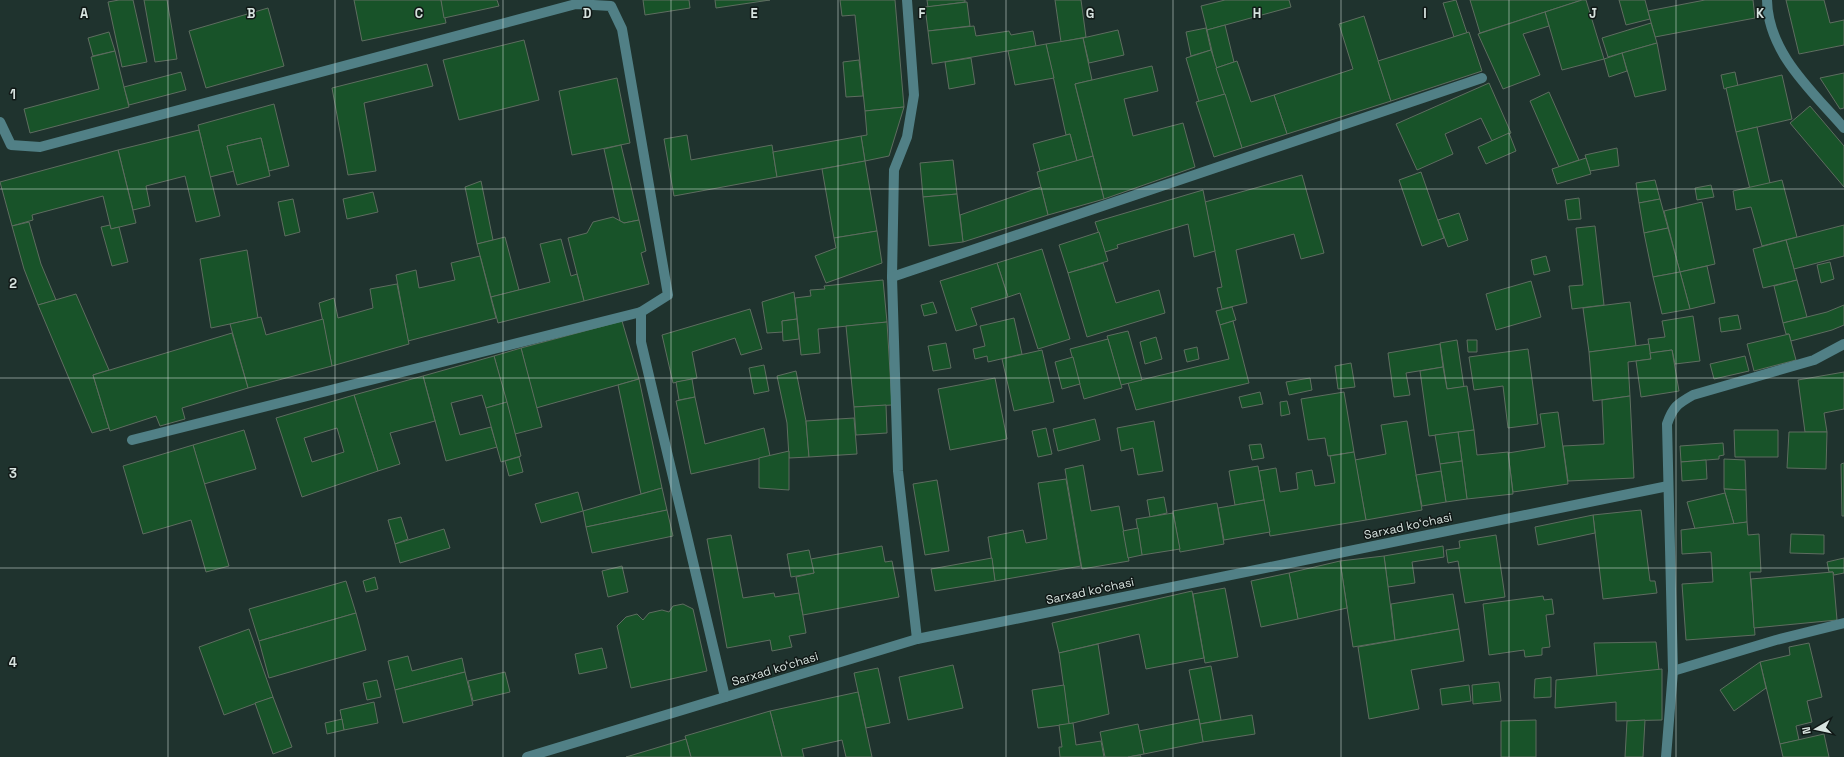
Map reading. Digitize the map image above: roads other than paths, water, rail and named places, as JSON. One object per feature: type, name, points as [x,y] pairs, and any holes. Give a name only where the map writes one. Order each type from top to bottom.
[{"type":"street","points":[[908,0],[914,95],[907,137],[894,170],[892,277],[898,471],[917,639]]},
{"type":"street","points":[[1767,0],[1767,9],[1774,38],[1788,63],[1844,128]]},
{"type":"street","points":[[0,122],[10,145],[40,147],[576,4],[610,6],[622,29],[668,295],[641,312],[132,440]]},
{"type":"street","points":[[892,277],[1482,78]]},
{"type":"street","points":[[641,312],[641,342],[725,697]]},
{"type":"street","points":[[1666,757],[1673,671],[1668,486],[1668,424],[1673,409],[1692,395],[1814,360],[1844,344]]},
{"type":"street","name":"Sarxad koʻchasi","points":[[528,757],[917,639],[1668,486]]},
{"type":"street","points":[[1673,671],[1776,640],[1844,623]]}]
